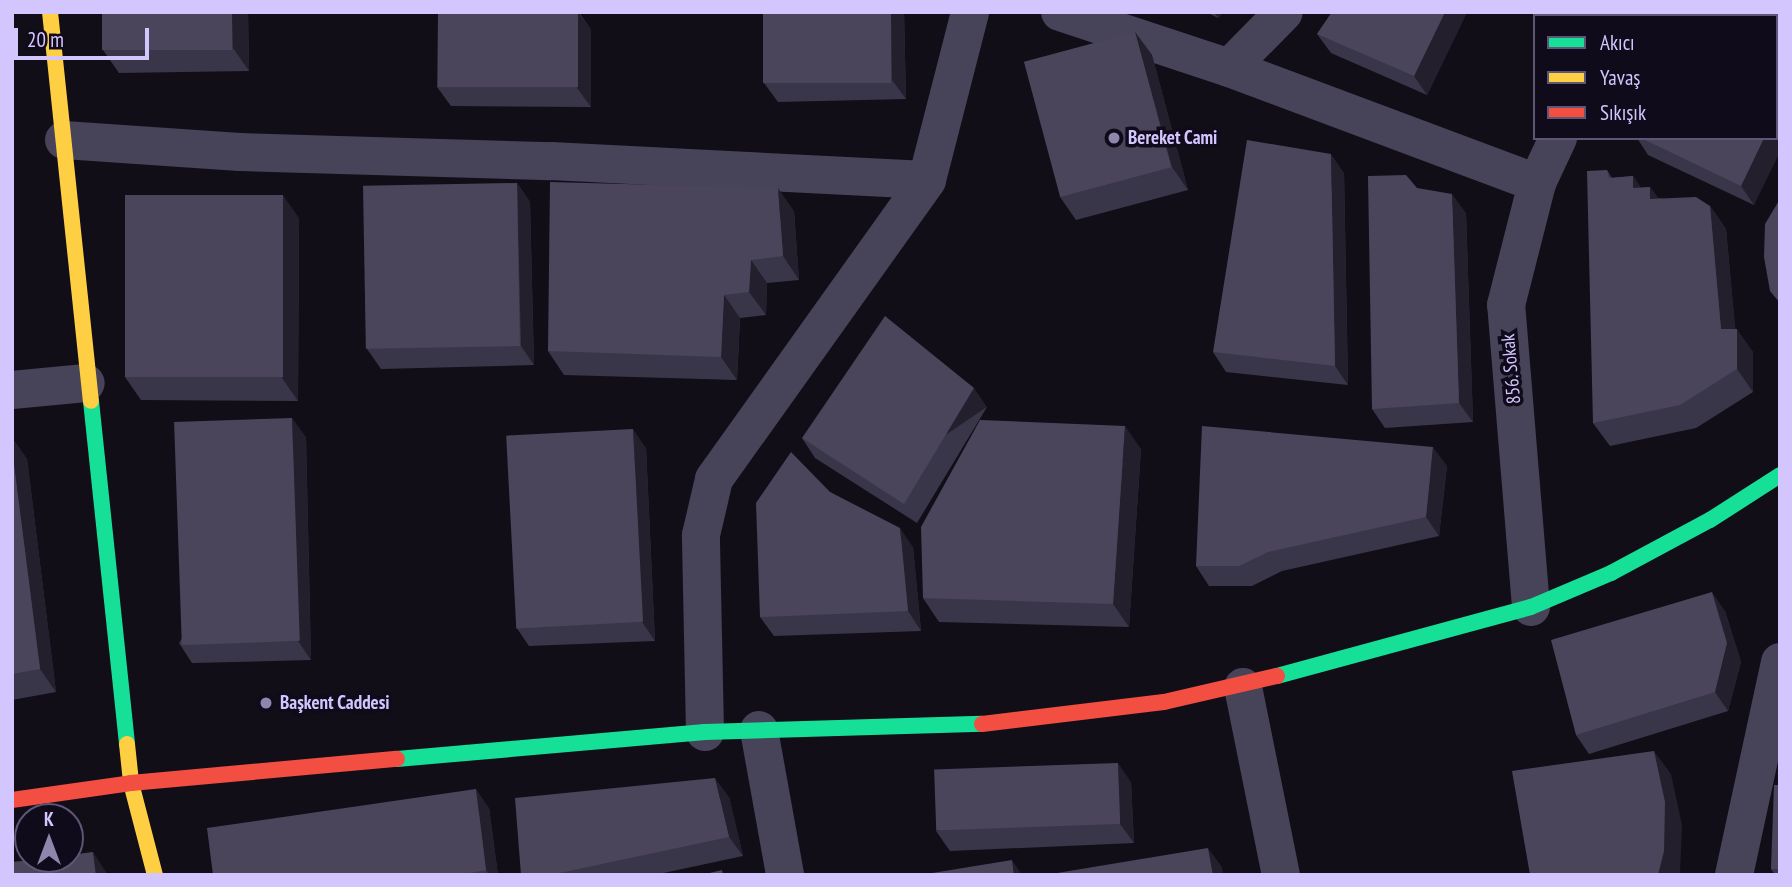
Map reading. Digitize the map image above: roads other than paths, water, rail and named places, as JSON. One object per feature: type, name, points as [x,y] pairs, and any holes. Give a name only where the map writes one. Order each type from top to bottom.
[{"type":"street","points":[[50,12],[86,383],[115,595],[131,783],[155,875]]},
{"type":"street","points":[[705,732],[701,536],[714,479],[927,180],[970,12]]},
{"type":"street","points":[[1060,12],[1229,68],[1537,183]]},
{"type":"street","points":[[1229,68],[1284,12]]},
{"type":"street","points":[[64,139],[240,152],[551,160],[927,180]]},
{"type":"street","name":"856. Sokak","points":[[1531,607],[1506,305],[1537,183],[1557,140]]},
{"type":"street","points":[[12,390],[86,383]]},
{"type":"street","points":[[12,800],[131,783],[705,732],[999,723],[1086,714],[1242,687],[1531,607],[1611,573],[1710,520],[1780,475]]},
{"type":"street","points":[[1734,875],[1780,662]]},
{"type":"street","points":[[1242,687],[1282,875]]},
{"type":"street","points":[[759,730],[785,875]]},
{"type":"place","name":"Bereket Cami","points":[[1114,138]]},
{"type":"place","name":"Başkent Caddesi","points":[[266,703]]}]
